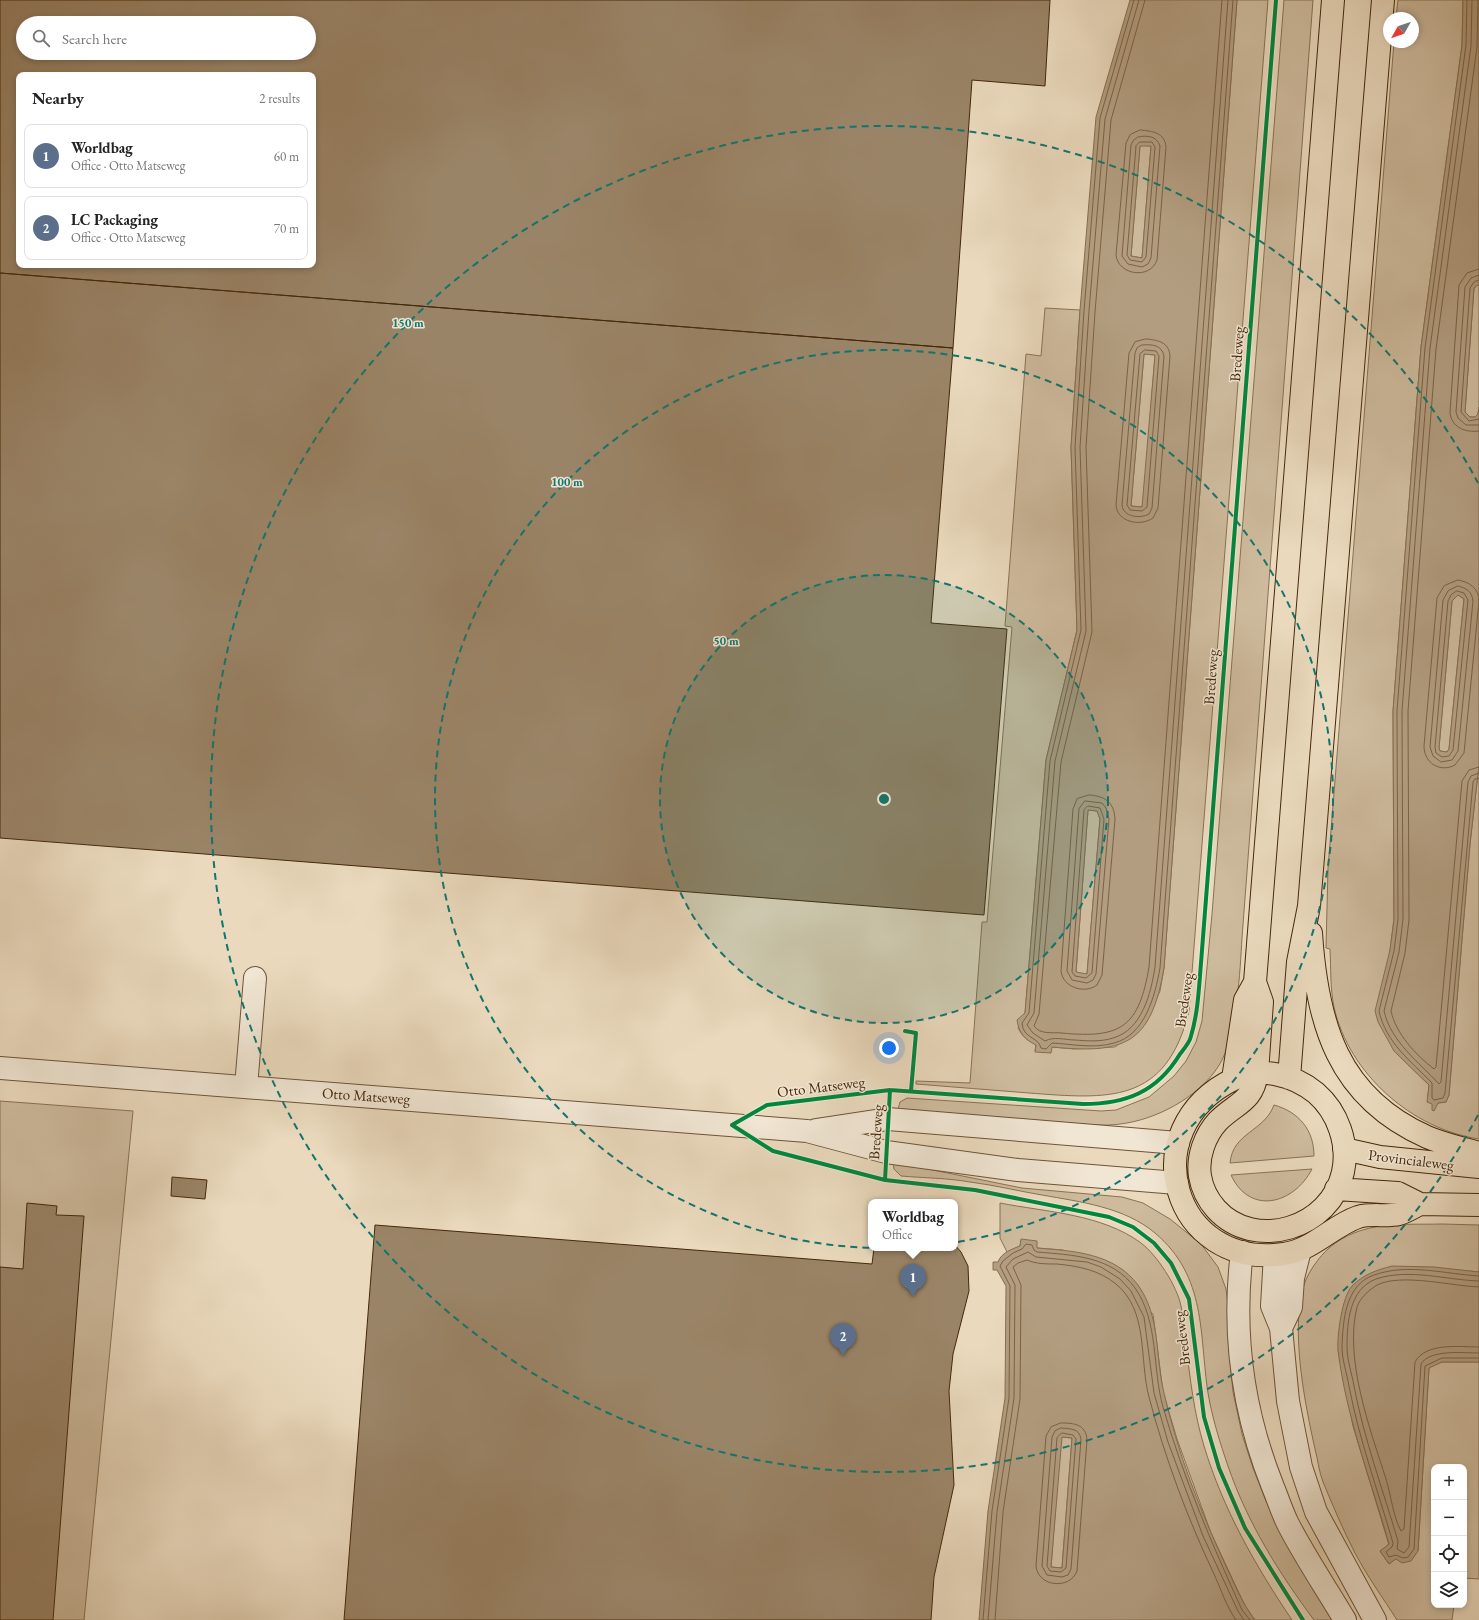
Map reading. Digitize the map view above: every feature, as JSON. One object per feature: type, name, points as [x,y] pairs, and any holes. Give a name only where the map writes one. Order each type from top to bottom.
[{"type":"main road","points":[[1333,0],[1255,982],[1262,1002],[1257,1073],[1254,1089],[1219,1121],[1206,1140],[1200,1163],[1202,1185],[1211,1203],[1232,1222],[1254,1231],[1278,1231],[1292,1227],[1312,1217],[1328,1202],[1336,1189],[1344,1170],[1343,1135],[1328,1106],[1318,1095],[1305,1085],[1289,1078],[1257,1073],[1240,1076],[1215,1089],[1195,1108],[1183,1128],[1178,1144],[1175,1157],[1177,1183],[1187,1212],[1199,1228],[1215,1240],[1242,1252],[1275,1255],[1300,1250],[1361,1216],[1400,1214],[1420,1204],[1479,1205]]},
{"type":"main road","points":[[1289,1078],[1298,962],[1309,906],[1383,0]]},
{"type":"main road","points":[[1309,906],[1312,951],[1319,1005],[1332,1044],[1352,1079],[1380,1109],[1402,1124],[1442,1142],[1479,1153]]},
{"type":"main road","points":[[1233,1080],[1245,1000],[1255,982]]},
{"type":"main road","name":"Provincialeweg","points":[[1344,1149],[1380,1157],[1479,1167]]},
{"type":"main road","points":[[1177,1183],[1202,1185]]},
{"type":"main road","points":[[1336,1189],[1398,1192],[1420,1204]]},
{"type":"main road","points":[[1275,1255],[1278,1231]]},
{"type":"street","points":[[246,1087],[255,978]]},
{"type":"street","name":"Otto Matseweg","points":[[0,1068],[807,1131],[886,1152],[1018,1170],[1177,1183]]},
{"type":"street","name":"Otto Matseweg","points":[[807,1131],[888,1119],[1178,1144]]},
{"type":"street","points":[[1281,1328],[1291,1307],[1293,1278],[1300,1250]]},
{"type":"street","points":[[1242,1252],[1239,1303],[1241,1359],[1243,1383],[1255,1436],[1287,1522],[1345,1620]]},
{"type":"street","points":[[1275,1255],[1272,1306],[1281,1328],[1288,1401],[1301,1467],[1316,1512],[1375,1620]]},
{"type":"shaded area","points":[[1237,0],[1268,0],[1189,1011],[1179,1042],[1165,1064],[1149,1080],[1130,1090],[1084,1096],[916,1084],[916,1081],[970,1083],[982,922],[987,922],[1012,627],[1005,626],[1026,354],[1041,356],[1045,308],[1080,310],[1071,447],[1077,630],[1046,760],[1025,1013],[1018,1028],[1030,1042],[1036,1044],[1035,1051],[1052,1047],[1074,1049],[1115,1047],[1146,1023],[1160,991],[1164,968]]},
{"type":"shaded area","points":[[1284,0],[1313,0],[1240,967],[1237,1000],[1227,1048],[1222,1060],[1214,1072],[1194,1093],[1168,1109],[1140,1120],[1127,1123],[1086,1125],[898,1109],[900,1102],[907,1098],[1101,1111],[1116,1110],[1149,1097],[1174,1076],[1186,1061],[1196,1042],[1202,1021],[1212,914]]},
{"type":"shaded area","points":[[1398,0],[1463,0],[1462,45],[1421,347],[1393,711],[1394,919],[1390,950],[1394,1051],[1429,1085],[1428,1096],[1438,1103],[1446,1102],[1449,1095],[1470,844],[1479,765],[1479,1139],[1454,1133],[1430,1124],[1408,1111],[1387,1094],[1369,1076],[1354,1054],[1342,1031],[1334,1007],[1331,985],[1330,949],[1326,948],[1328,868],[1394,48],[1419,48],[1419,12],[1397,12]]},
{"type":"shaded area","points":[[1140,145],[1151,146],[1142,258],[1131,256]]},
{"type":"shaded area","points":[[1479,284],[1479,407],[1478,414],[1475,417],[1470,417],[1465,412],[1474,288]]},
{"type":"shaded area","points":[[1144,354],[1155,355],[1143,507],[1131,506]]},
{"type":"shaded area","points":[[1458,595],[1464,599],[1449,749],[1447,752],[1440,751],[1439,748],[1452,601]]},
{"type":"shaded area","points":[[1088,810],[1097,811],[1100,819],[1087,974],[1076,973]]},
{"type":"shaded area","points":[[0,1101],[133,1111],[84,1620],[0,1620]]},
{"type":"shaded area","points":[[1274,1105],[1291,1112],[1303,1123],[1311,1138],[1314,1156],[1230,1163],[1232,1153],[1237,1145],[1263,1121]]},
{"type":"shaded area","points":[[893,1162],[1022,1188],[1122,1197],[1143,1203],[1170,1219],[1201,1244],[1218,1267],[1226,1289],[1229,1312],[1229,1350],[1233,1392],[1242,1434],[1253,1468],[1266,1501],[1334,1620],[1314,1620],[1276,1565],[1254,1527],[1236,1487],[1219,1439],[1208,1393],[1198,1307],[1184,1268],[1172,1250],[1155,1233],[1143,1224],[1116,1211],[1087,1203],[988,1185],[953,1180],[901,1176],[894,1169]]},
{"type":"shaded area","points":[[1312,1169],[1304,1181],[1294,1190],[1283,1197],[1272,1200],[1260,1200],[1249,1196],[1239,1188],[1231,1175]]},
{"type":"shaded area","points":[[1000,1203],[1055,1212],[1091,1220],[1109,1226],[1126,1233],[1141,1243],[1160,1263],[1171,1280],[1179,1298],[1183,1315],[1185,1340],[1195,1408],[1204,1446],[1212,1469],[1230,1514],[1241,1536],[1265,1578],[1292,1620],[1255,1620],[1246,1608],[1211,1533],[1177,1439],[1163,1392],[1153,1314],[1063,1250],[1037,1248],[1021,1240],[1020,1246],[1007,1252],[1000,1238]]},
{"type":"shaded area","points":[[1397,1225],[1479,1225],[1479,1272],[1468,1271],[1338,1349],[1353,1426],[1389,1545],[1380,1551],[1389,1564],[1396,1558],[1418,1551],[1429,1367],[1442,1362],[1479,1362],[1479,1579],[1467,1578],[1467,1464],[1431,1464],[1431,1608],[1454,1608],[1452,1620],[1397,1620],[1370,1579],[1346,1536],[1322,1478],[1303,1389],[1300,1367],[1298,1323],[1304,1285],[1311,1270],[1329,1248],[1342,1239],[1369,1228]]},
{"type":"shaded area","points":[[1061,1437],[1072,1438],[1062,1568],[1051,1567]]},
{"type":"water","points":[[1130,0],[1237,0],[1164,968],[1158,994],[1151,1014],[1142,1029],[1130,1039],[1116,1045],[1098,1048],[1077,1049],[1052,1047],[1051,1053],[1035,1052],[1036,1045],[1023,1035],[1019,1029],[1017,1020],[1025,1013],[1046,760],[1077,630],[1071,447],[1080,310],[1096,117]],"holes":[[[1140,146],[1151,146],[1142,258],[1131,256]],[[1144,354],[1155,355],[1142,507],[1131,506]],[[1088,810],[1097,811],[1100,819],[1087,974],[1076,972]]]},
{"type":"water","points":[[1463,0],[1479,0],[1479,284],[1474,288],[1465,412],[1470,417],[1475,417],[1478,414],[1479,407],[1479,765],[1470,844],[1449,1095],[1446,1102],[1438,1103],[1434,1111],[1432,1110],[1432,1104],[1427,1102],[1429,1085],[1394,1051],[1378,1022],[1375,1011],[1390,950],[1394,919],[1393,711],[1421,347],[1462,45]],"holes":[[[1458,595],[1464,599],[1449,749],[1447,752],[1440,751],[1439,748],[1452,601]]]},
{"type":"water","points":[[1021,1239],[1037,1241],[1037,1248],[1079,1253],[1105,1260],[1128,1274],[1138,1285],[1145,1297],[1154,1324],[1161,1379],[1169,1415],[1182,1458],[1198,1501],[1238,1593],[1255,1620],[979,1620],[988,1511],[1005,1398],[1006,1286],[997,1270],[993,1270],[993,1262],[998,1262],[1004,1254],[1020,1246]],"holes":[[[1062,1437],[1072,1438],[1062,1568],[1051,1567]]]},
{"type":"water","points":[[1392,1266],[1434,1267],[1479,1272],[1479,1362],[1442,1362],[1429,1368],[1418,1551],[1411,1561],[1402,1563],[1396,1559],[1389,1564],[1380,1551],[1389,1544],[1353,1424],[1342,1375],[1338,1343],[1339,1326],[1348,1291],[1361,1278]]},
{"type":"building","points":[[0,0],[1050,0],[1045,86],[972,80],[953,348],[0,273]]},
{"type":"building","points":[[0,273],[953,348],[931,623],[1007,629],[984,915],[0,838]]},
{"type":"building","points":[[172,1177],[207,1180],[205,1199],[171,1196]]},
{"type":"building","points":[[27,1203],[57,1206],[56,1215],[84,1216],[53,1620],[0,1620],[0,1267],[23,1269]]},
{"type":"building","points":[[375,1225],[872,1264],[874,1251],[958,1251],[958,1248],[961,1252],[968,1266],[969,1291],[953,1354],[949,1391],[954,1485],[934,1577],[931,1620],[344,1620]]},
{"type":"cycle path","name":"Bredeweg","points":[[1276,0],[1200,981],[1197,1009],[1190,1038],[1187,1045],[1171,1067],[1151,1087],[1127,1098],[1113,1102],[1083,1104],[890,1090],[885,1180],[975,1190],[1109,1217],[1133,1227],[1154,1243],[1171,1263],[1189,1299],[1204,1417],[1219,1468],[1245,1528],[1303,1620]]},
{"type":"cycle path","points":[[905,1031],[916,1033],[911,1091]]},
{"type":"cycle path","points":[[885,1180],[773,1151],[732,1125],[767,1105],[890,1090]]},
{"type":"place","name":"Worldbag","points":[[913,1297]]},
{"type":"place","name":"LC Packaging","points":[[843,1356]]}]
